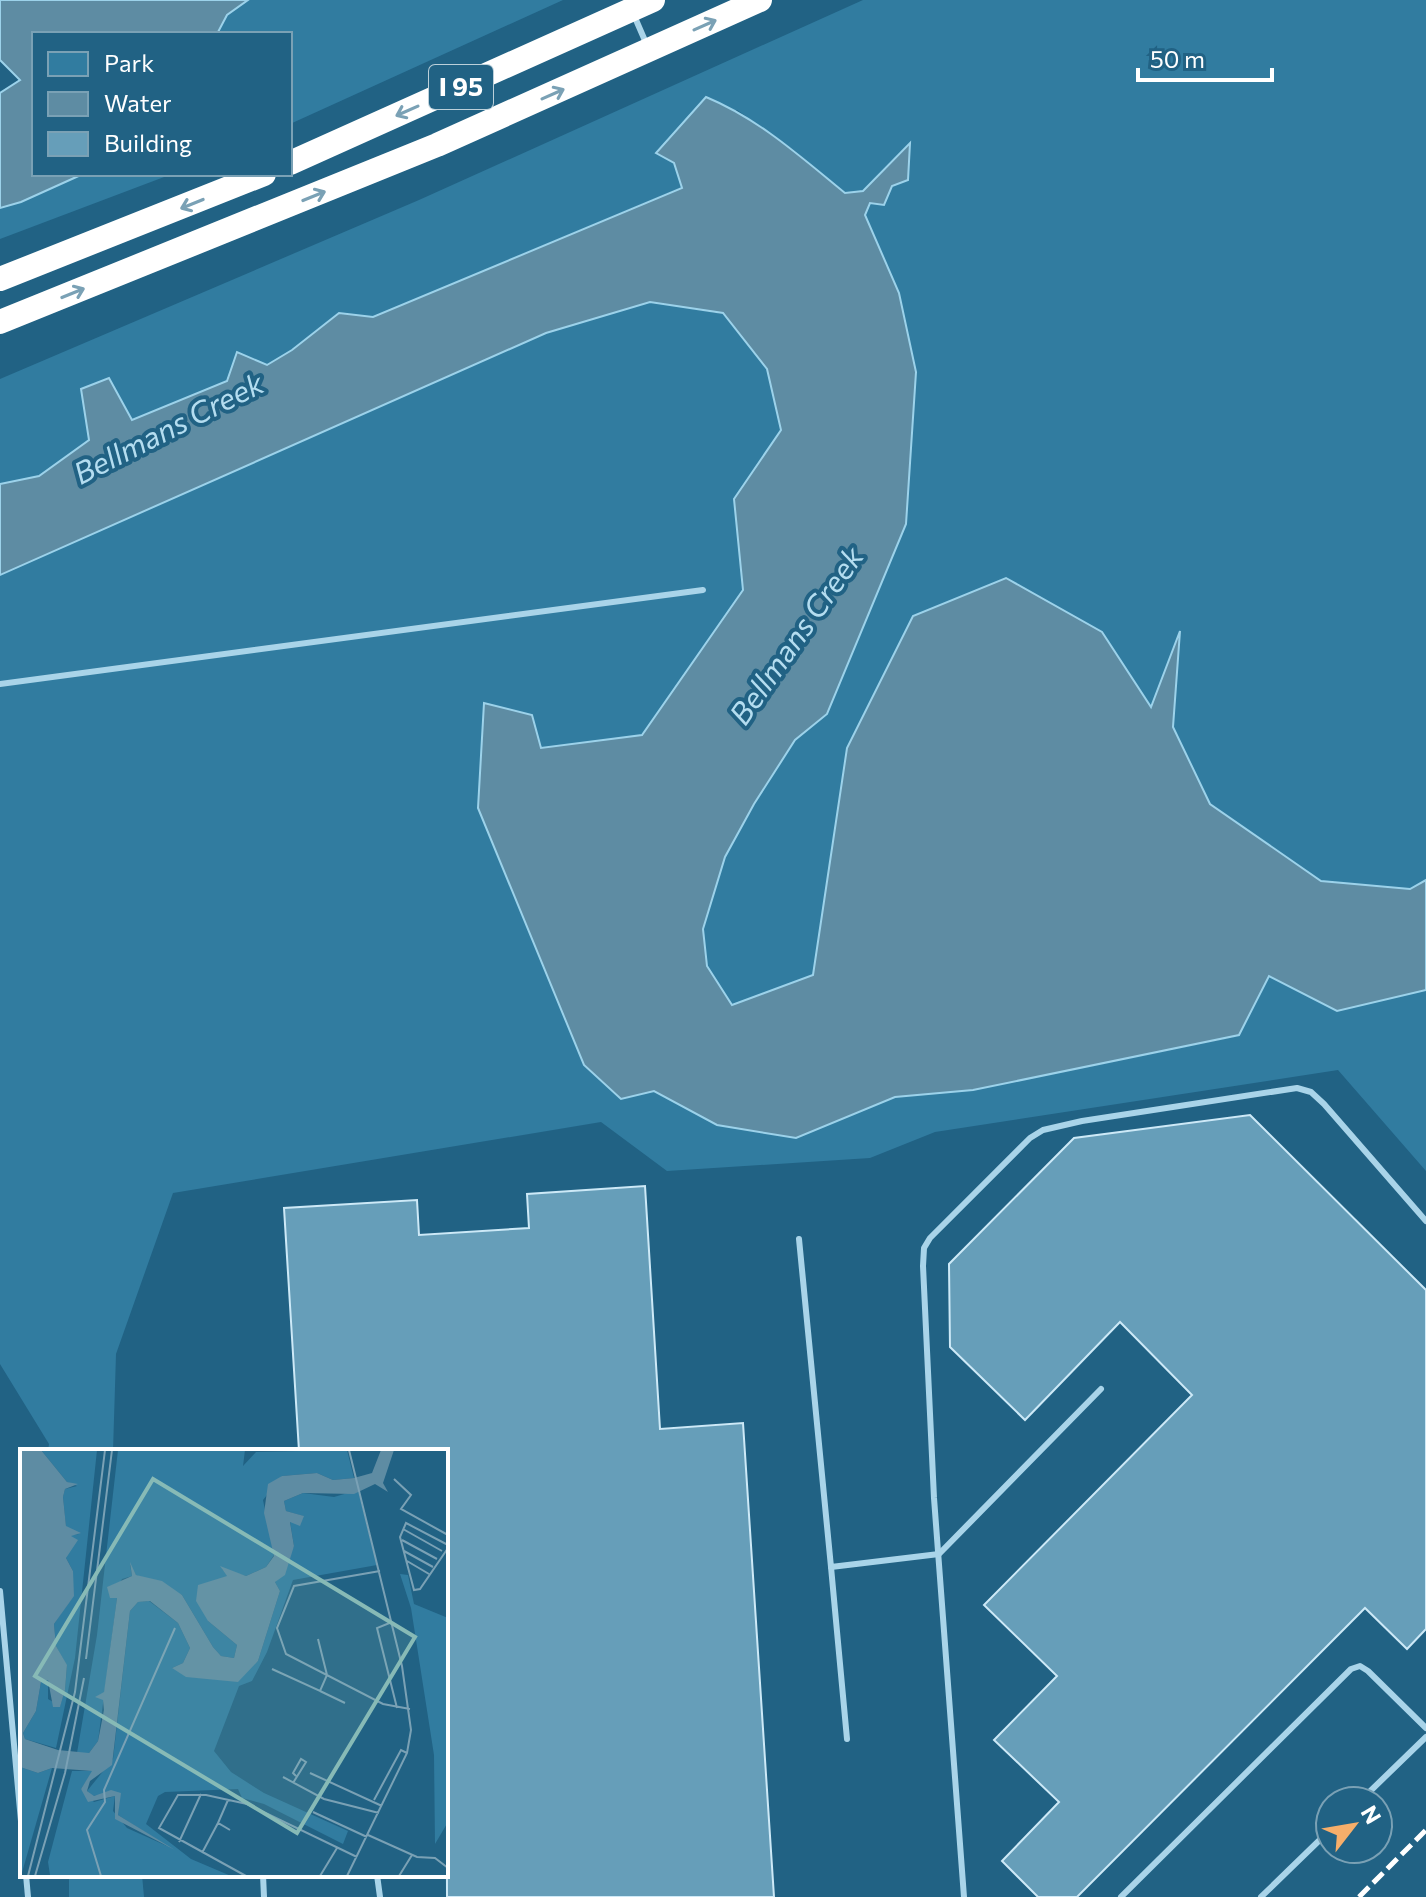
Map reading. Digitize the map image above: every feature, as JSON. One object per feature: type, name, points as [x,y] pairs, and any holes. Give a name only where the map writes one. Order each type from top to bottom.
[{"type":"highway","name":"I 95","points":[[0,322],[437,145],[760,0]]},
{"type":"highway","name":"I 95","points":[[292,162],[642,5]]},
{"type":"highway","points":[[0,279],[259,176]]},
{"type":"lane","points":[[642,5],[649,50]]},
{"type":"lane","points":[[0,684],[703,590]]},
{"type":"lane","points":[[964,1897],[939,1554],[924,1282],[924,1248],[930,1238],[1030,1138],[1043,1130],[1082,1121],[1297,1088],[1311,1092],[1324,1104],[1426,1221]]},
{"type":"lane","points":[[799,1239],[847,1739]]},
{"type":"lane","points":[[831,1567],[939,1554],[1101,1389]]},
{"type":"lane","points":[[0,1591],[20,1810]]},
{"type":"lane","points":[[1121,1897],[1351,1669],[1360,1666],[1368,1671],[1426,1728]]},
{"type":"lane","points":[[1376,1785],[1426,1737]]},
{"type":"lane","points":[[1261,1897],[1314,1846]]},
{"type":"lane","points":[[26,1877],[28,1897]]},
{"type":"lane","points":[[263,1877],[264,1897]]},
{"type":"lane","points":[[377,1877],[380,1897]]},
{"type":"green space","points":[[248,0],[563,0],[292,123],[292,32],[218,32],[227,15]]},
{"type":"green space","points":[[863,0],[1426,0],[1426,880],[1410,889],[1321,881],[1210,804],[1173,727],[1179,635],[1151,708],[1102,632],[847,748],[813,975],[732,1006],[707,966],[703,928],[725,856],[795,740],[827,714],[864,622],[899,293],[865,215],[870,203],[863,191],[845,193],[795,151],[737,110],[657,153],[674,163],[682,187],[373,317],[338,313],[292,350],[267,365],[132,420],[81,389],[89,440],[39,476],[0,484],[0,379],[419,200]]},
{"type":"green space","points":[[79,176],[167,176],[0,239],[0,208]]},
{"type":"green space","points":[[650,302],[723,314],[767,369],[781,430],[734,499],[743,590],[642,735],[541,748],[484,703],[654,1091],[717,1125],[796,1138],[895,1097],[973,1090],[1238,1036],[1269,976],[1337,1011],[1426,990],[1426,1171],[1338,1070],[935,1132],[870,1158],[667,1171],[601,1122],[173,1193],[116,1354],[113,1449],[48,1449],[49,1444],[0,1364],[0,575],[546,333]]},
{"type":"green space","points":[[69,1877],[142,1877],[144,1897],[69,1897]]},
{"type":"water","points":[[0,0],[248,0],[227,15],[218,32],[32,32],[32,176],[79,176],[0,208],[0,93],[20,80],[0,60]]},
{"type":"water","name":"Bellmans Creek","points":[[706,97],[762,128],[845,193],[863,191],[910,143],[908,180],[892,186],[884,205],[870,203],[865,215],[899,293],[916,372],[906,524],[827,714],[795,740],[725,857],[703,929],[707,966],[732,1005],[813,975],[847,748],[913,616],[1006,578],[1102,632],[1151,707],[1180,631],[1173,727],[1210,804],[1321,881],[1410,889],[1426,880],[1426,990],[1337,1011],[1269,976],[1239,1035],[973,1090],[895,1097],[796,1138],[717,1125],[654,1091],[621,1099],[584,1065],[478,808],[484,703],[532,715],[541,748],[642,735],[743,590],[734,499],[781,430],[767,369],[723,313],[650,302],[546,333],[0,575],[0,484],[39,476],[89,440],[81,389],[109,378],[132,420],[227,381],[237,352],[267,365],[292,350],[339,313],[373,317],[682,188],[674,163],[656,153]]},
{"type":"building","points":[[1250,1115],[1426,1290],[1426,1629],[1407,1649],[1365,1608],[1077,1897],[1038,1897],[1002,1861],[1059,1802],[994,1740],[1057,1676],[984,1605],[1192,1395],[1120,1322],[1025,1420],[950,1347],[949,1264],[1074,1138]]},
{"type":"building","points":[[645,1186],[660,1429],[743,1423],[774,1897],[447,1897],[448,1449],[299,1449],[284,1208],[417,1200],[419,1235],[529,1228],[527,1194]]},
{"type":"railway","points":[[1359,1897],[1426,1830]]}]
